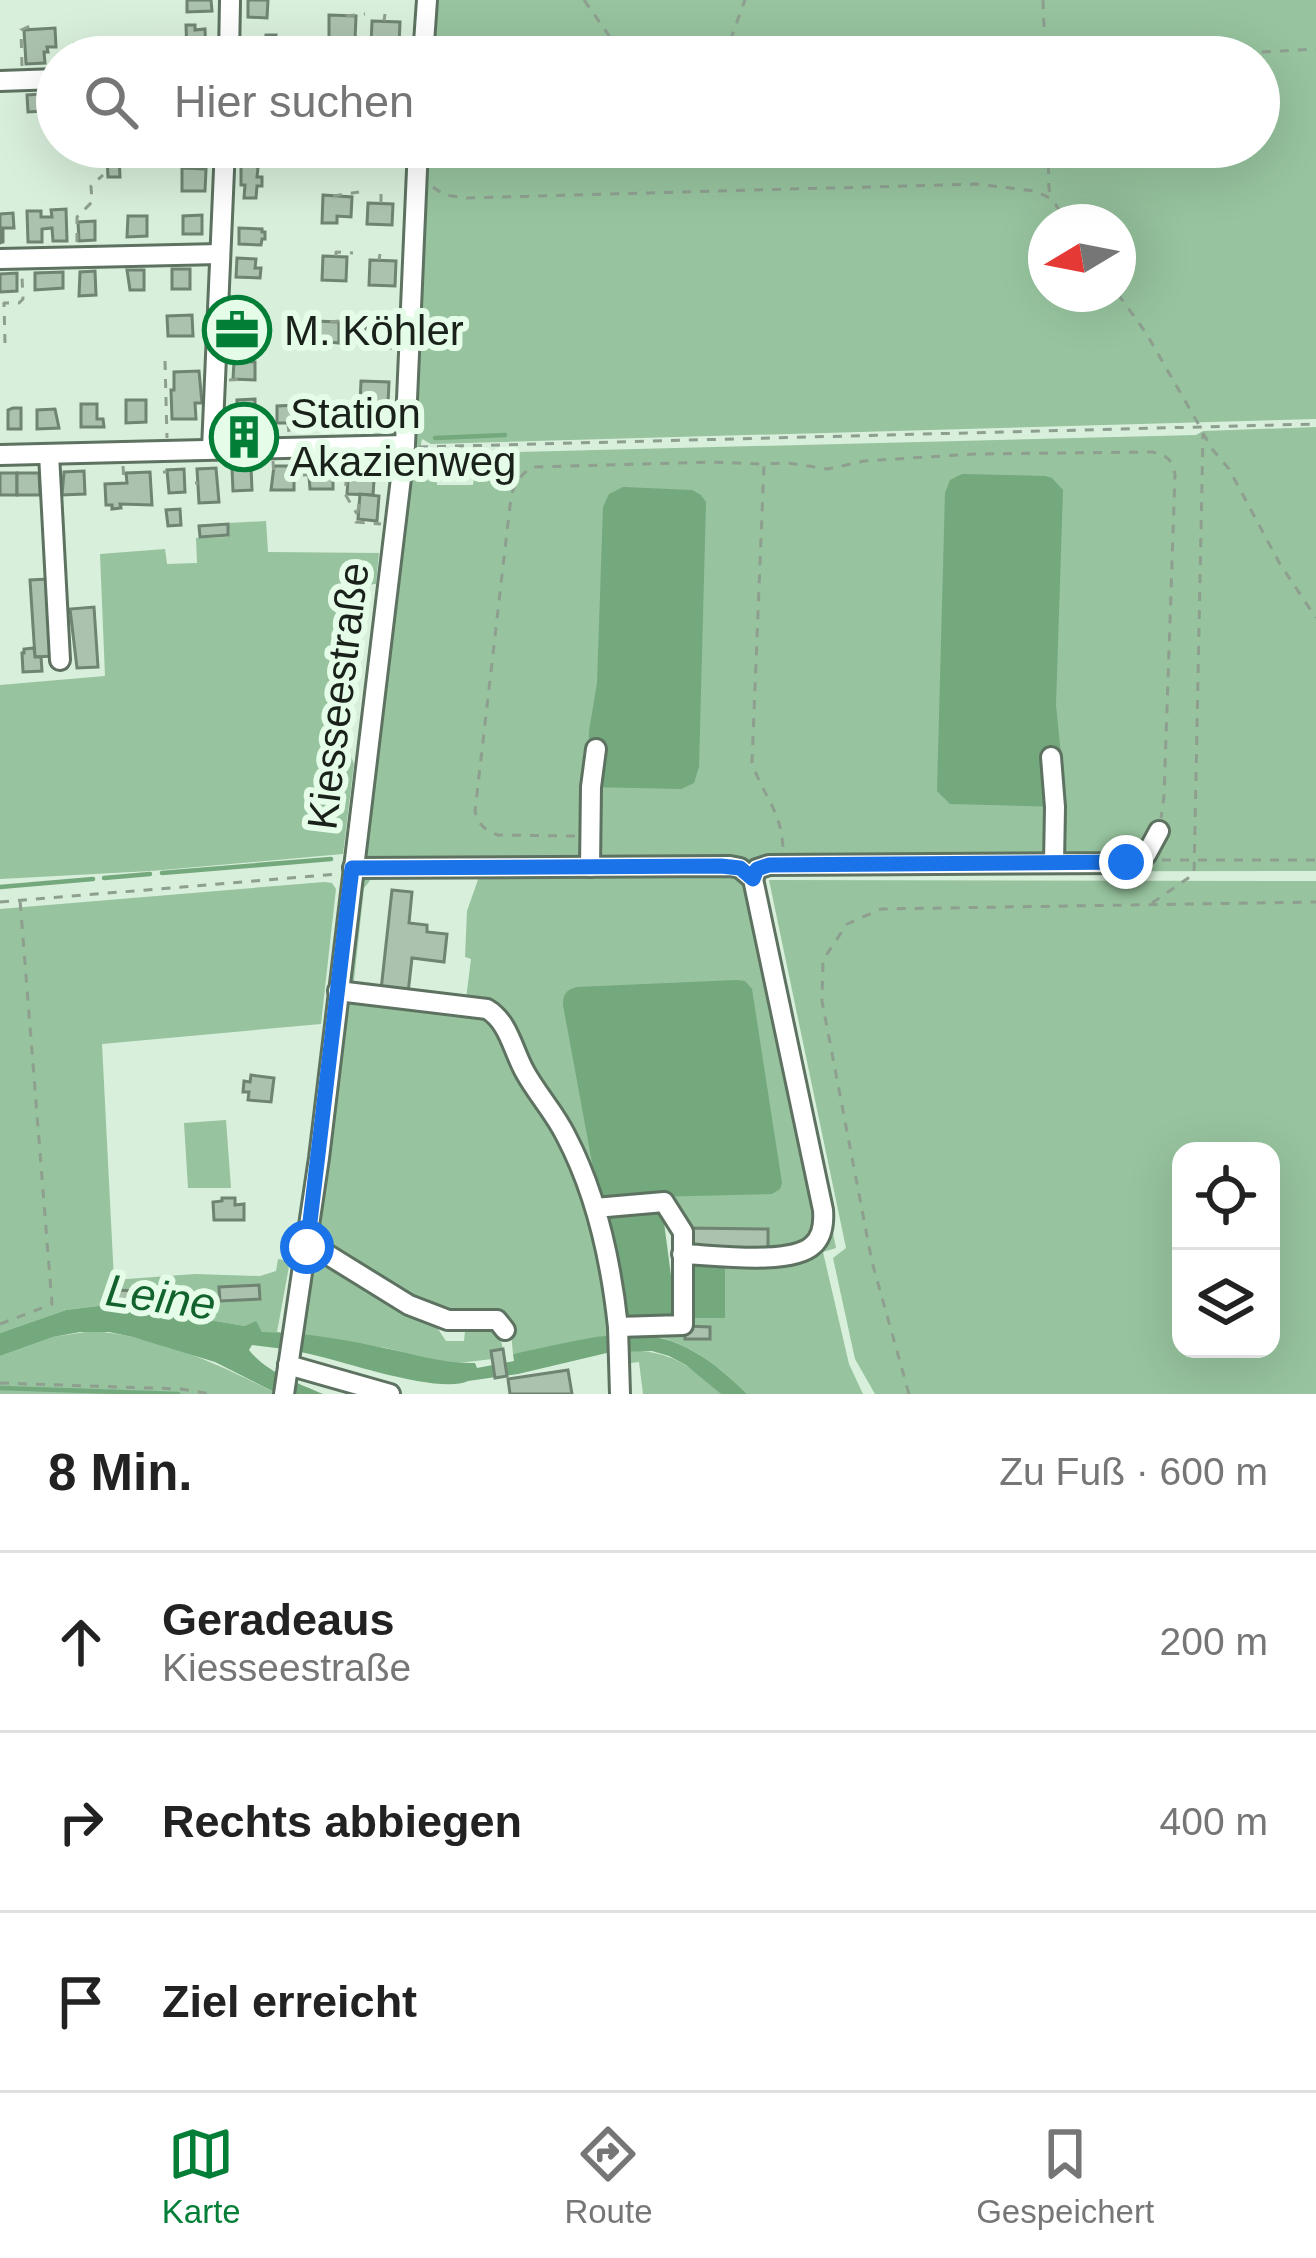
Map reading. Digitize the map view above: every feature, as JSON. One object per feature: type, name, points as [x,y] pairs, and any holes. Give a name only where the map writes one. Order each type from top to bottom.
[{"type":"street","points":[[229,36],[230,0]]},
{"type":"street","points":[[424,36],[427,0]]},
{"type":"street","points":[[0,81],[36,80]]},
{"type":"street","points":[[212,448],[224,168]]},
{"type":"street","name":"Kiesseestraße","points":[[284,1394],[307,1247],[395,524],[411,446],[418,168]]},
{"type":"street","points":[[8,265],[78,256],[220,254]]},
{"type":"street","points":[[0,455],[411,446]]},
{"type":"street","points":[[49,454],[60,660]]},
{"type":"street","points":[[590,858],[596,749]]},
{"type":"street","points":[[1051,757],[1054,863]]},
{"type":"street","points":[[682,1255],[796,1254],[818,1241],[824,1221],[753,879],[757,869],[1126,862],[1138,860],[1151,849],[1159,831]]},
{"type":"street","points":[[352,871],[590,858],[730,866],[753,879]]},
{"type":"street","points":[[338,991],[487,1009],[502,1023],[525,1072],[565,1132],[595,1208],[619,1337],[620,1394]]},
{"type":"street","points":[[595,1208],[664,1202],[683,1232],[683,1325],[619,1337]]},
{"type":"street","points":[[307,1247],[320,1250],[409,1305],[448,1320],[497,1320],[505,1330]]},
{"type":"street","points":[[288,1364],[390,1394]]},
{"type":"path","points":[[584,0],[610,36]]},
{"type":"path","points":[[732,36],[745,0]]},
{"type":"path","points":[[1043,0],[1044,36]]},
{"type":"path","points":[[346,16],[365,14]]},
{"type":"path","points":[[23,80],[21,30],[30,26],[30,30]]},
{"type":"path","points":[[1280,51],[1316,49]]},
{"type":"path","points":[[1048,168],[1055,204]]},
{"type":"path","points":[[78,256],[77,217],[92,202],[91,185],[103,175]]},
{"type":"path","points":[[431,186],[444,195],[467,198],[976,184],[1035,191],[1052,200]]},
{"type":"path","points":[[333,196],[359,193]]},
{"type":"path","points":[[380,203],[381,193]]},
{"type":"path","points":[[335,256],[336,252],[353,253]]},
{"type":"path","points":[[5,343],[4,303],[23,299],[22,277],[8,265]]},
{"type":"path","points":[[1131,312],[1316,618]]},
{"type":"path","points":[[330,322],[347,320],[354,313]]},
{"type":"path","points":[[375,327],[385,315]]},
{"type":"path","points":[[165,362],[168,450]]},
{"type":"path","points":[[166,388],[174,388]]},
{"type":"path","points":[[411,446],[1316,424]]},
{"type":"path","points":[[1151,904],[1194,874],[1202,430]]},
{"type":"path","points":[[349,446],[345,494],[357,514]]},
{"type":"path","points":[[590,858],[581,839],[571,834],[498,835],[486,831],[475,811],[512,493],[518,477],[532,467],[711,462],[788,463],[828,469],[864,461],[974,454],[1165,454],[1173,463],[1174,476],[1159,831]]},
{"type":"path","points":[[764,464],[752,762],[781,824],[785,865]]},
{"type":"path","points":[[303,475],[311,475]]},
{"type":"path","points":[[359,504],[356,522],[395,524]]},
{"type":"path","points":[[1186,859],[1316,860]]},
{"type":"path","points":[[0,902],[352,871]]},
{"type":"path","points":[[0,1324],[52,1304],[20,900]]},
{"type":"path","points":[[909,1394],[872,1262],[822,1000],[824,960],[847,923],[880,909],[1316,902]]},
{"type":"path","points":[[0,1383],[19,1388],[104,1386],[212,1394]]},
{"type":"path","points":[[104,1386],[104,1394]]},
{"type":"shaded area","points":[[432,0],[1316,0],[1316,419],[431,444],[422,439],[419,454],[435,454],[437,485],[473,485],[478,453],[1196,435],[1316,427],[1316,871],[761,872],[836,1248],[823,1252],[849,1364],[863,1394],[747,1394],[691,1350],[659,1337],[621,1330],[685,1326],[687,1318],[724,1318],[725,1260],[801,1255],[823,1239],[828,1225],[756,878],[761,870],[768,867],[1131,865],[1150,854],[1161,833],[1129,860],[1057,861],[1060,808],[1053,807],[1046,860],[766,861],[751,873],[732,863],[603,865],[594,857],[594,788],[589,787],[584,852],[574,864],[383,863],[373,856],[374,873],[364,888],[352,999],[492,1018],[558,1132],[590,1204],[584,1207],[589,1224],[596,1224],[600,1236],[615,1334],[513,1354],[511,1333],[497,1315],[468,1315],[412,1303],[321,1247],[320,1253],[438,1329],[446,1341],[464,1341],[465,1331],[497,1325],[503,1349],[491,1351],[492,1359],[451,1364],[296,1331],[312,1244],[410,456],[423,168],[1280,168],[1280,36],[429,36]]},
{"type":"shaded area","points":[[962,474],[1045,476],[1063,490],[1056,705],[1060,807],[950,804],[937,791],[945,493],[950,480]]},
{"type":"shaded area","points":[[623,487],[692,490],[706,502],[699,767],[694,783],[681,789],[588,787],[603,507],[609,494]]},
{"type":"shaded area","points":[[266,521],[268,552],[379,553],[376,584],[364,585],[348,748],[354,764],[343,854],[0,879],[0,685],[105,676],[100,554],[165,549],[167,564],[197,563],[196,538],[228,537],[228,523]]},
{"type":"shaded area","points":[[722,868],[746,876],[819,1208],[810,1244],[769,1252],[769,1229],[687,1228],[666,1199],[600,1203],[512,1037],[502,1005],[466,999],[471,959],[465,957],[467,911],[481,871]]},
{"type":"shaded area","points":[[769,880],[1316,881],[1316,1394],[875,1394],[855,1359],[833,1258],[846,1248]]},
{"type":"shaded area","points":[[324,882],[336,889],[321,1024],[102,1044],[114,1280],[195,1274],[260,1276],[276,1271],[278,1259],[290,1261],[277,1332],[262,1332],[256,1322],[245,1326],[115,1304],[66,1310],[0,1333],[0,909]]},
{"type":"shaded area","points":[[736,980],[752,989],[780,1189],[772,1194],[598,1195],[563,1005],[566,993],[577,987]]},
{"type":"shaded area","points":[[226,1120],[231,1188],[188,1188],[184,1123]]},
{"type":"shaded area","points":[[662,1207],[676,1314],[627,1317],[606,1211]]},
{"type":"shaded area","points":[[725,1260],[725,1318],[687,1318],[687,1263]]},
{"type":"shaded area","points":[[115,1304],[245,1326],[256,1321],[262,1332],[342,1340],[442,1361],[475,1363],[477,1368],[514,1361],[513,1354],[550,1346],[638,1335],[690,1349],[747,1394],[721,1394],[686,1365],[652,1351],[611,1352],[518,1374],[439,1384],[252,1345],[249,1350],[264,1365],[323,1394],[278,1394],[215,1362],[109,1332],[53,1337],[0,1356],[0,1333],[66,1310]]},
{"type":"shaded area","points":[[92,1331],[187,1353],[277,1394],[0,1394],[0,1356],[53,1337]]},
{"type":"shaded area","points":[[626,1350],[678,1361],[721,1394],[643,1394],[639,1362],[624,1364]]},
{"type":"building","points":[[187,0],[211,0],[212,11],[187,12]]},
{"type":"building","points":[[248,0],[268,0],[267,18],[248,17]]},
{"type":"building","points":[[329,15],[356,16],[355,36],[329,36]]},
{"type":"building","points":[[372,21],[400,22],[399,36],[371,36]]},
{"type":"building","points":[[186,25],[205,29],[205,36],[186,36]]},
{"type":"building","points":[[55,28],[55,36],[36,36],[36,63],[26,64],[24,30]]},
{"type":"building","points":[[36,94],[36,111],[28,112],[27,95]]},
{"type":"building","points":[[108,168],[120,168],[120,177],[108,177]]},
{"type":"building","points":[[182,168],[206,169],[205,191],[182,191]]},
{"type":"building","points":[[241,168],[258,168],[262,186],[257,186],[256,198],[244,198],[245,185],[241,185]]},
{"type":"building","points":[[323,195],[352,197],[351,217],[337,216],[337,223],[322,223]]},
{"type":"building","points":[[368,203],[393,204],[392,225],[367,224]]},
{"type":"building","points":[[66,209],[67,241],[53,241],[52,228],[42,229],[42,242],[28,242],[27,211],[52,217],[51,210]]},
{"type":"building","points":[[13,213],[14,228],[3,228],[0,243],[0,214]]},
{"type":"building","points":[[202,215],[202,234],[183,234],[183,216]]},
{"type":"building","points":[[128,216],[147,216],[147,236],[127,237]]},
{"type":"building","points":[[95,221],[95,240],[79,241],[78,222]]},
{"type":"building","points":[[239,228],[262,229],[265,239],[261,245],[239,244]]},
{"type":"building","points":[[323,256],[347,257],[346,281],[322,280]]},
{"type":"building","points":[[237,258],[256,259],[260,278],[236,277]]},
{"type":"building","points":[[370,260],[396,261],[395,286],[369,285]]},
{"type":"building","points":[[172,269],[190,269],[190,289],[172,289]]},
{"type":"building","points":[[127,270],[144,270],[144,290],[130,290]]},
{"type":"building","points":[[95,271],[96,295],[79,296],[80,272]]},
{"type":"building","points":[[63,272],[63,288],[35,290],[35,273]]},
{"type":"building","points":[[17,273],[17,291],[0,292],[0,274]]},
{"type":"building","points":[[192,315],[193,336],[168,336],[167,316]]},
{"type":"building","points":[[236,316],[260,317],[259,335],[235,334]]},
{"type":"building","points":[[315,321],[339,322],[339,343],[329,342],[328,349],[314,348]]},
{"type":"building","points":[[365,328],[390,328],[390,348],[364,347]]},
{"type":"building","points":[[236,341],[249,342],[248,361],[235,361]]},
{"type":"building","points":[[234,361],[255,362],[255,380],[233,379]]},
{"type":"building","points":[[199,371],[202,403],[195,403],[196,419],[172,419],[174,372]]},
{"type":"building","points":[[361,381],[389,382],[388,404],[360,403]]},
{"type":"building","points":[[255,399],[258,420],[237,420],[237,400]]},
{"type":"building","points":[[126,400],[146,400],[146,422],[126,423]]},
{"type":"building","points":[[81,404],[97,404],[97,419],[103,419],[104,427],[81,427]]},
{"type":"building","points":[[313,404],[336,404],[343,408],[343,419],[314,424]]},
{"type":"building","points":[[299,405],[300,423],[277,423],[277,406]]},
{"type":"building","points":[[21,408],[21,429],[8,429],[8,410]]},
{"type":"building","points":[[55,409],[59,428],[37,429],[37,410]]},
{"type":"building","points":[[465,459],[465,478],[438,478],[438,460]]},
{"type":"building","points":[[349,464],[375,466],[373,495],[347,494]]},
{"type":"building","points":[[313,465],[333,465],[333,489],[310,489]]},
{"type":"building","points":[[274,466],[294,466],[294,490],[271,490]]},
{"type":"building","points":[[251,467],[252,490],[233,491],[232,468]]},
{"type":"building","points":[[216,468],[219,502],[199,503],[197,469]]},
{"type":"building","points":[[184,469],[185,492],[169,493],[167,470]]},
{"type":"building","points":[[84,471],[85,494],[62,495],[64,472]]},
{"type":"building","points":[[150,472],[152,505],[120,504],[121,508],[112,509],[106,505],[105,484],[127,483],[126,473]]},
{"type":"building","points":[[0,473],[17,473],[17,495],[0,495]]},
{"type":"building","points":[[17,473],[39,473],[40,495],[17,495]]},
{"type":"building","points":[[360,494],[379,496],[377,521],[358,519]]},
{"type":"building","points":[[180,509],[181,525],[168,526],[166,510]]},
{"type":"building","points":[[228,524],[228,535],[200,537],[199,526]]},
{"type":"building","points":[[48,579],[53,656],[35,657],[30,580]]},
{"type":"building","points":[[94,607],[98,667],[77,668],[70,609]]},
{"type":"building","points":[[34,648],[35,657],[41,657],[42,671],[23,672],[22,653]]},
{"type":"building","points":[[392,890],[412,892],[409,923],[427,925],[427,932],[447,934],[444,962],[412,958],[408,993],[381,990]]},
{"type":"building","points":[[251,1075],[274,1078],[271,1102],[248,1100],[244,1081],[250,1082]]},
{"type":"building","points":[[222,1198],[244,1204],[244,1220],[214,1220],[213,1202]]},
{"type":"building","points":[[687,1228],[768,1229],[768,1249],[687,1248]]},
{"type":"building","points":[[259,1285],[260,1299],[220,1301],[219,1287]]},
{"type":"building","points":[[113,1290],[139,1291],[139,1301],[113,1301]]},
{"type":"building","points":[[685,1326],[710,1327],[710,1339],[685,1339]]},
{"type":"building","points":[[503,1349],[507,1376],[495,1378],[491,1351]]},
{"type":"building","points":[[568,1370],[572,1394],[510,1394],[508,1379]]},
{"type":"waterway","points":[[435,438],[505,435]]},
{"type":"waterway","points":[[162,873],[331,859]]},
{"type":"waterway","points":[[104,878],[150,874]]},
{"type":"waterway","points":[[0,887],[93,879]]},
{"type":"waterway","points":[[0,1388],[178,1394]]},
{"type":"place","name":"M. Köhler","points":[[237,330]]},
{"type":"place","name":"Station Akazienweg","points":[[244,437]]},
{"type":"route","points":[[307,1247],[352,868],[721,866],[740,868],[753,879],[757,869],[769,865],[1126,862]]},
{"type":"water label","name":"Leine","points":[[161,1297]]}]
